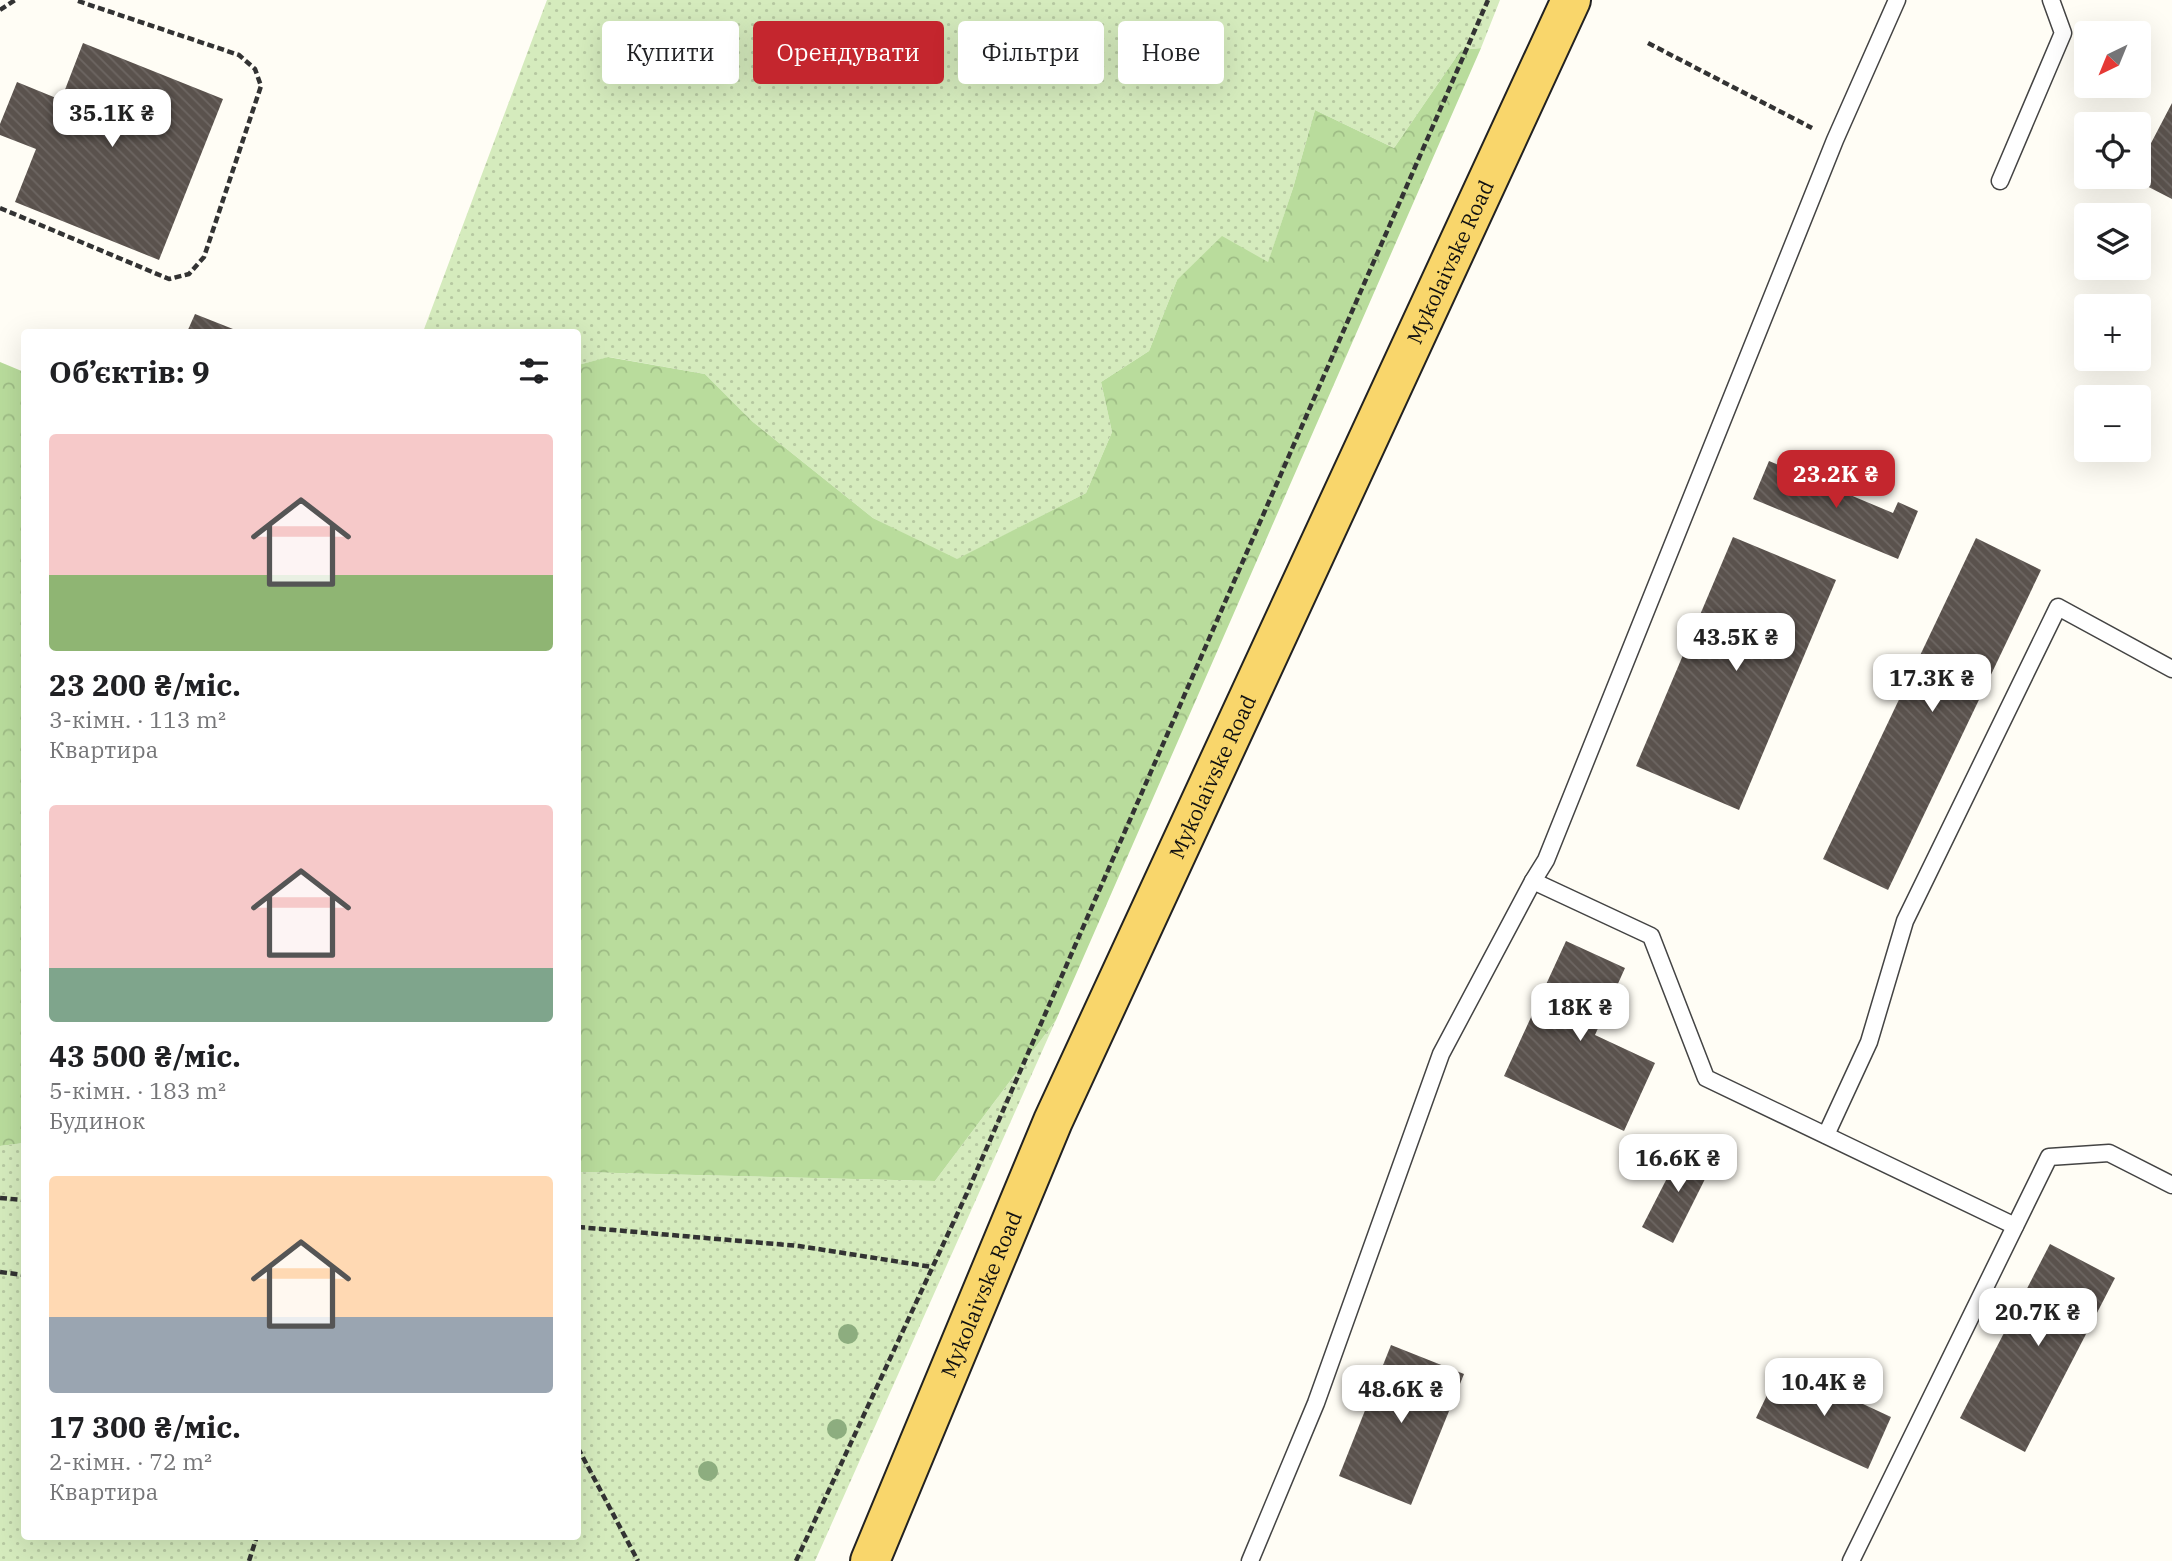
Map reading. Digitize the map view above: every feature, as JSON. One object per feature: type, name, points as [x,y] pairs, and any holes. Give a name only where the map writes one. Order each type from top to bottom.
[{"type":"main road","name":"Mykolaivske Road","points":[[870,1561],[1053,1121],[1572,0]]},
{"type":"lane","points":[[1542,64],[1556,0]]},
{"type":"lane","points":[[1250,1561],[1316,1403],[1441,1054],[1546,860],[1835,140],[1897,0]]},
{"type":"lane","points":[[2000,181],[2063,33],[2051,0]]},
{"type":"lane","points":[[1826,1135],[1869,1042],[1905,921],[2058,607],[2172,669]]},
{"type":"lane","points":[[1533,881],[1651,936],[1706,1078],[2015,1226]]},
{"type":"lane","points":[[1851,1561],[2049,1157],[2109,1153],[2172,1185]]},
{"type":"path","points":[[0,10],[15,0]]},
{"type":"path","points":[[0,208],[169,279],[189,274],[204,257],[261,86],[255,69],[239,55],[75,0]]},
{"type":"path","points":[[796,1561],[932,1267],[1488,0]]},
{"type":"path","points":[[1648,43],[1835,140]]},
{"type":"path","points":[[0,1198],[21,1200]]},
{"type":"path","points":[[581,1227],[799,1246],[932,1267]]},
{"type":"path","points":[[0,1272],[21,1275]]},
{"type":"path","points":[[581,1454],[638,1561]]},
{"type":"path","points":[[249,1561],[256,1540]]},
{"type":"green space","points":[[547,0],[1500,0],[1481,48],[1461,50],[1394,148],[1315,110],[1268,263],[1177,280],[1149,351],[1101,382],[1112,432],[1086,493],[956,560],[873,518],[753,422],[705,374],[609,357],[581,364],[581,329],[424,329]]},
{"type":"green space","points":[[1481,48],[1056,1020],[935,1181],[581,1172],[581,364],[608,357],[705,374],[753,422],[873,518],[957,559],[1086,493],[1112,432],[1101,382],[1149,351],[1177,280],[1222,236],[1268,262],[1315,110],[1394,148],[1461,50]]},
{"type":"green space","points":[[0,362],[21,371],[21,1143],[0,1146]]},
{"type":"green space","points":[[1056,1020],[815,1561],[0,1561],[0,1146],[21,1143],[21,1540],[581,1540],[581,1172],[935,1181]]},
{"type":"building","points":[[83,43],[223,99],[159,260],[15,202],[36,149],[0,135],[0,124],[17,82],[61,100]]},
{"type":"building","points":[[2172,103],[2172,199],[2151,188],[2151,143]]},
{"type":"building","points":[[195,314],[233,329],[188,329]]},
{"type":"building","points":[[1769,461],[1893,513],[1898,502],[1918,511],[1898,559],[1753,499]]},
{"type":"building","points":[[1733,537],[1836,580],[1739,810],[1636,766]]},
{"type":"building","points":[[1976,538],[2041,570],[1888,890],[1823,859]]},
{"type":"building","points":[[1566,941],[1625,968],[1595,1035],[1655,1063],[1624,1131],[1504,1076]]},
{"type":"building","points":[[1684,1145],[1714,1161],[1673,1243],[1642,1227]]},
{"type":"building","points":[[2050,1244],[2115,1278],[2025,1452],[1960,1418]]},
{"type":"building","points":[[1391,1345],[1464,1374],[1411,1505],[1339,1476]]},
{"type":"building","points":[[1781,1366],[1891,1417],[1868,1469],[1756,1418]]}]
